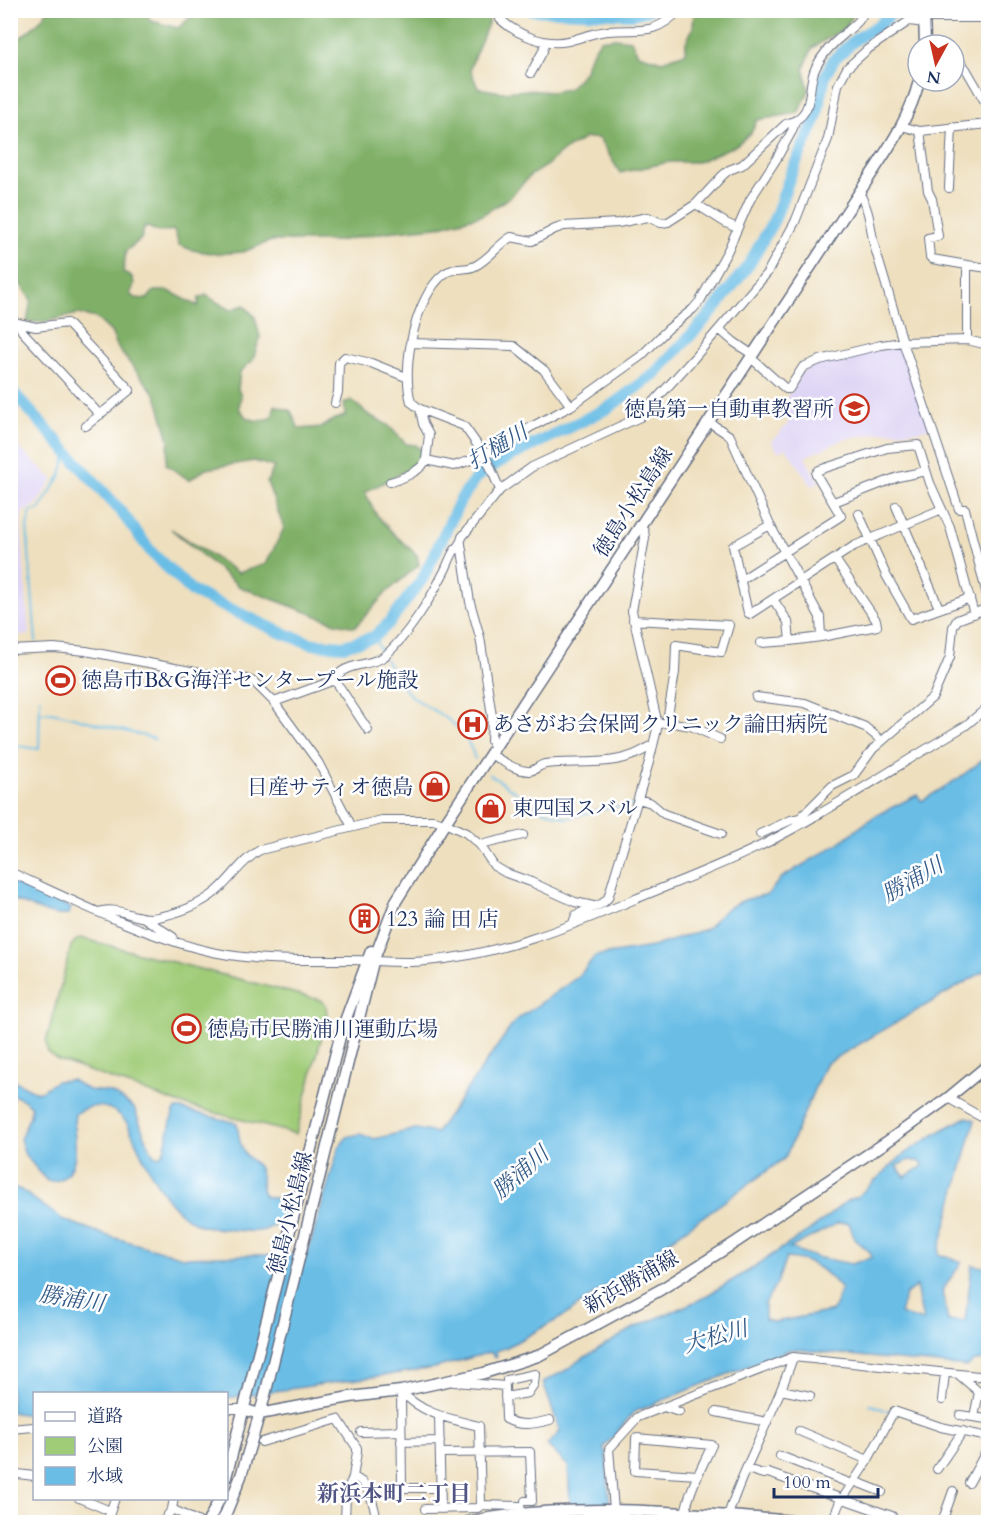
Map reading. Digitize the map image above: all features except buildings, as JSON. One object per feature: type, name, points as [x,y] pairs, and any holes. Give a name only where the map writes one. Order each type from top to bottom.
[{"type":"main road","points":[[924,17],[925,33]]},
{"type":"main road","name":"徳島小松島線","points":[[228,1469],[342,1029],[392,911],[403,889],[445,823],[859,193],[901,126],[916,93]]},
{"type":"main road","name":"徳島小松島線","points":[[220,1522],[241,1476],[264,1399],[364,978]]},
{"type":"main road","name":"新浜勝浦線","points":[[244,1405],[259,1414],[449,1381],[502,1368],[538,1356],[660,1290],[736,1242],[948,1098],[988,1065]]},
{"type":"main road","points":[[208,1522],[219,1500]]},
{"type":"main road","points":[[467,1522],[523,1518],[559,1511],[613,1510],[685,1514],[727,1520],[813,1522]]},
{"type":"street","points":[[499,10],[500,19],[507,25],[545,42],[557,43],[609,30],[646,31],[667,23],[680,10]]},
{"type":"street","points":[[426,460],[454,466],[486,455],[571,406],[641,356],[668,329],[693,309],[704,296],[750,200],[777,158],[795,122],[807,107],[816,65],[835,42],[861,19],[863,10]]},
{"type":"street","points":[[653,746],[641,753],[622,758],[543,764],[530,771],[516,768],[492,751],[492,716],[480,637],[470,602],[461,544],[462,537],[499,488],[532,467],[640,417],[767,273],[795,222],[828,139],[838,85],[847,68],[868,49],[909,21],[924,17],[988,18]]},
{"type":"street","points":[[531,73],[543,51],[545,42]]},
{"type":"street","points":[[966,69],[988,107]]},
{"type":"street","points":[[499,488],[486,455],[464,426],[420,409],[411,402],[406,377],[410,344],[424,299],[441,276],[453,269],[476,266],[511,237],[532,241],[564,226],[618,223],[648,217],[661,223],[668,222],[696,204],[729,170],[742,165],[786,124],[795,122]]},
{"type":"street","points":[[901,126],[920,131],[988,124]]},
{"type":"street","points":[[949,188],[952,128]]},
{"type":"street","points":[[920,131],[928,191],[938,227],[938,236],[928,238],[930,257],[988,268]]},
{"type":"street","points":[[859,193],[873,229],[875,248],[903,342],[959,509],[965,509],[988,599]]},
{"type":"street","points":[[696,204],[737,228]]},
{"type":"street","points":[[967,265],[967,340]]},
{"type":"street","points":[[14,321],[100,415]]},
{"type":"street","points":[[14,321],[36,327],[67,323],[130,390],[86,426]]},
{"type":"street","points":[[719,329],[752,356],[786,389],[789,389],[799,372],[807,364],[852,352],[903,342],[967,340],[988,345]]},
{"type":"street","points":[[410,344],[514,345],[544,370],[571,406]]},
{"type":"street","points":[[335,403],[338,392],[339,363],[345,357],[371,363],[406,377]]},
{"type":"street","points":[[390,482],[412,473],[426,460],[429,435],[423,424],[420,409]]},
{"type":"street","points":[[709,422],[730,436],[770,525],[820,617],[821,637]]},
{"type":"street","points":[[741,580],[841,516],[816,474],[819,470],[887,447],[918,445],[926,471],[954,538],[974,614]]},
{"type":"street","points":[[834,502],[898,477],[926,471]]},
{"type":"street","points":[[896,506],[939,608]]},
{"type":"street","points":[[770,525],[733,546],[750,614],[854,546],[942,508]]},
{"type":"street","points":[[859,514],[886,575],[911,619],[970,598]]},
{"type":"street","points":[[603,903],[611,892],[658,725],[632,611],[645,538],[644,530],[639,527]]},
{"type":"street","points":[[335,680],[340,672],[378,660],[387,654],[422,609],[440,581],[453,553],[461,544]]},
{"type":"street","points":[[761,643],[821,637],[877,626],[876,620],[835,558]]},
{"type":"street","points":[[773,599],[788,622],[790,641]]},
{"type":"street","points":[[760,834],[802,820],[832,786],[854,775],[868,754],[933,697],[950,657],[953,627],[957,620],[988,608]]},
{"type":"street","points":[[633,620],[729,625],[721,652],[676,645],[674,682],[667,722]]},
{"type":"street","points":[[10,650],[54,648],[86,651],[211,675],[247,679],[263,688],[318,762],[352,827]]},
{"type":"street","points":[[274,702],[335,680]]},
{"type":"street","points":[[335,680],[368,730]]},
{"type":"street","points":[[756,697],[805,703],[865,727],[882,741]]},
{"type":"street","points":[[10,872],[140,930],[221,953],[275,960],[407,963],[473,954],[518,942],[610,911],[741,856],[965,726],[988,707]]},
{"type":"street","points":[[658,725],[667,722],[692,726],[720,739]]},
{"type":"street","points":[[639,799],[651,803],[664,814],[721,834]]},
{"type":"street","points":[[99,912],[105,910],[155,918],[199,903],[217,891],[247,858],[260,850],[391,819],[433,820],[445,823],[466,833],[480,845],[489,862],[506,873],[575,902],[594,906]]},
{"type":"street","points":[[480,845],[523,835]]},
{"type":"street","points":[[573,923],[576,915],[594,906],[603,903],[622,905]]},
{"type":"street","points":[[144,918],[180,943]]},
{"type":"street","points":[[948,1098],[988,1121]]},
{"type":"street","points":[[727,1520],[793,1357]]},
{"type":"street","points":[[613,1510],[609,1449],[638,1417],[793,1357],[988,1377]]},
{"type":"street","points":[[502,1368],[506,1383],[506,1419],[513,1423],[532,1425],[550,1420]]},
{"type":"street","points":[[942,1400],[945,1373]]},
{"type":"street","points":[[449,1381],[506,1383],[535,1374],[534,1384],[528,1393],[505,1397]]},
{"type":"street","points":[[958,1374],[979,1392],[974,1417]]},
{"type":"street","points":[[401,1390],[411,1401],[439,1416],[480,1426],[481,1505]]},
{"type":"street","points":[[401,1390],[402,1488]]},
{"type":"street","points":[[781,1390],[810,1396]]},
{"type":"street","points":[[228,1409],[244,1405]]},
{"type":"street","points":[[663,1407],[680,1412]]},
{"type":"street","points":[[832,1522],[842,1499],[868,1460],[894,1411],[940,1427],[988,1437]]},
{"type":"street","points":[[716,1412],[767,1422]]},
{"type":"street","points":[[960,1415],[986,1419]]},
{"type":"street","points":[[439,1416],[441,1509]]},
{"type":"street","points":[[262,1442],[338,1419],[357,1448],[352,1477],[344,1503],[345,1522]]},
{"type":"street","points":[[12,1431],[33,1426]]},
{"type":"street","points":[[362,1432],[401,1431]]},
{"type":"street","points":[[799,1431],[868,1460]]},
{"type":"street","points":[[937,1469],[963,1431]]},
{"type":"street","points":[[685,1514],[687,1500],[699,1475],[712,1445],[636,1438],[635,1471],[699,1475]]},
{"type":"street","points":[[401,1442],[440,1441]]},
{"type":"street","points":[[969,1483],[988,1448]]},
{"type":"street","points":[[440,1453],[530,1452],[532,1501],[525,1501]]},
{"type":"street","points":[[780,1456],[882,1492]]},
{"type":"street","points":[[747,1469],[763,1474],[768,1473],[892,1516],[892,1522]]},
{"type":"street","points":[[11,1478],[11,1473],[33,1476]]},
{"type":"street","points":[[352,1477],[368,1489],[378,1522]]},
{"type":"street","points":[[383,1488],[441,1488]]},
{"type":"street","points":[[942,1522],[953,1491]]},
{"type":"street","points":[[84,1500],[110,1511]]},
{"type":"street","points":[[107,1522],[114,1500]]},
{"type":"street","points":[[164,1522],[172,1509],[174,1500]]},
{"type":"street","points":[[425,1509],[478,1508],[481,1505],[520,1506],[523,1518]]},
{"type":"street","points":[[172,1509],[199,1522]]},
{"type":"shaded area","name":"徳島第一自動車教習所","points":[[901,346],[930,428],[917,431],[885,432],[845,439],[805,457],[819,482],[812,486],[786,448],[778,452],[771,441],[788,424],[787,394],[791,393],[801,373],[811,366],[871,350]]},
{"type":"shaded area","points":[[10,440],[53,479],[36,505],[23,512],[21,520],[29,635],[11,636]]},
{"type":"green space","points":[[749,10],[856,11],[845,28],[812,48],[804,69],[809,91],[798,113],[757,120],[751,133],[736,145],[698,162],[669,162],[620,173],[599,138],[585,138],[563,151],[531,175],[509,198],[482,215],[437,227],[386,232],[338,241],[271,241],[243,252],[216,254],[179,245],[174,230],[159,232],[145,226],[141,239],[126,251],[123,272],[132,277],[134,285],[130,294],[135,298],[147,299],[154,291],[169,291],[198,306],[199,298],[206,295],[230,310],[244,305],[255,317],[260,337],[253,360],[240,372],[238,389],[241,396],[239,408],[246,417],[257,421],[272,418],[275,405],[291,411],[299,429],[322,427],[345,416],[344,403],[351,400],[369,415],[388,425],[406,444],[416,445],[423,452],[417,465],[365,492],[376,514],[417,555],[419,565],[387,592],[355,627],[336,623],[240,587],[171,529],[238,573],[266,564],[284,528],[267,482],[274,467],[254,461],[206,469],[189,480],[166,464],[169,440],[156,395],[119,350],[111,332],[96,318],[78,314],[43,322],[27,322],[31,300],[19,282],[11,285],[11,48],[44,17],[47,11],[144,11],[151,21],[178,28],[192,16],[204,11],[492,11],[470,69],[478,88],[501,92],[529,90],[551,92],[568,89],[585,71],[587,61],[600,40],[614,38],[631,40],[638,54],[662,61],[685,53],[686,42],[693,28],[694,11],[734,11],[744,16]]},
{"type":"green space","name":"徳島市民勝浦川運動広場","points":[[80,938],[320,1000],[326,1005],[327,1017],[296,1134],[181,1104],[58,1060],[48,1053],[46,1042],[71,946]]},
{"type":"water","name":"勝浦川","points":[[988,756],[988,969],[825,1064],[785,1158],[564,1316],[496,1351],[497,1357],[494,1358],[491,1352],[435,1368],[228,1398],[228,1392],[33,1392],[33,1416],[11,1412],[10,1186],[21,1190],[62,1219],[108,1236],[183,1257],[307,1255],[339,1147],[347,1137],[360,1134],[374,1139],[416,1129],[436,1133],[515,1021],[579,976],[595,956],[652,947],[706,929],[726,909],[744,900],[768,894],[781,878],[836,845],[875,816],[917,795],[922,801],[959,778]]},
{"type":"water","points":[[11,882],[71,908],[69,914],[49,913],[11,899]]},
{"type":"water","points":[[11,1079],[36,1092],[56,1081],[72,1080],[88,1090],[109,1092],[134,1108],[155,1156],[160,1156],[164,1151],[176,1109],[237,1123],[244,1151],[257,1165],[260,1172],[263,1193],[265,1196],[283,1200],[287,1205],[285,1217],[262,1231],[250,1231],[206,1227],[186,1217],[174,1207],[155,1180],[127,1123],[116,1112],[103,1107],[89,1107],[75,1114],[75,1151],[72,1165],[61,1179],[47,1181],[25,1155],[20,1139],[30,1116],[31,1107],[24,1100],[11,1094]]},
{"type":"water","name":"大松川","points":[[967,1117],[975,1120],[938,1254],[962,1262],[942,1291],[948,1321],[965,1321],[972,1265],[988,1268],[988,1360],[974,1361],[967,1367],[791,1349],[634,1412],[604,1447],[611,1522],[573,1522],[568,1466],[547,1445],[560,1432],[543,1382],[634,1328],[699,1300],[748,1271],[816,1226],[844,1203],[858,1196],[904,1154]],"holes":[[[909,1160],[922,1162],[923,1166],[905,1177],[896,1166]],[[838,1223],[849,1223],[855,1240],[869,1251],[872,1257],[852,1264],[815,1257],[790,1248]],[[786,1258],[811,1263],[829,1276],[841,1289],[833,1311],[775,1322],[765,1319],[765,1304],[777,1283]],[[916,1286],[923,1321],[900,1314],[905,1295]]]},
{"type":"waterway","name":"打樋川","points":[[532,10],[633,14],[648,10]]},
{"type":"waterway","name":"打樋川","points":[[10,389],[119,509],[152,553],[193,592],[282,633],[313,644],[344,646],[374,637],[389,623],[423,578],[461,499],[477,477],[501,461],[608,408],[656,373],[713,311],[750,263],[775,218],[792,171],[816,119],[825,76],[834,59],[856,39],[880,24],[895,10]]},
{"type":"waterway","points":[[36,642],[27,527],[31,511],[39,510],[61,475],[67,452]]},
{"type":"waterway","points":[[374,637],[382,654]]},
{"type":"waterway","points":[[385,659],[409,694],[458,728],[470,746],[475,759]]},
{"type":"waterway","points":[[10,745],[39,749],[40,698]]},
{"type":"waterway","points":[[41,713],[52,712],[155,739]]},
{"type":"waterway","points":[[489,774],[540,809],[566,818],[602,809],[634,805]]},
{"type":"waterway","points":[[869,1404],[890,1412]]},
{"type":"place","name":"徳島第一自動車教習所","points":[[855,409]]},
{"type":"place","name":"徳島市B&G海洋センタープール施設","points":[[60,680]]},
{"type":"place","name":"あさがお会保岡クリニック論田病院","points":[[472,724]]},
{"type":"place","name":"日産サティオ徳島","points":[[434,787]]},
{"type":"place","name":"東四国スバル","points":[[491,808]]},
{"type":"place","name":"123 論 田 店","points":[[365,919]]},
{"type":"place","name":"徳島市民勝浦川運動広場","points":[[186,1029]]},
{"type":"district","name":"新浜本町二丁目","points":[[394,1493]]}]
